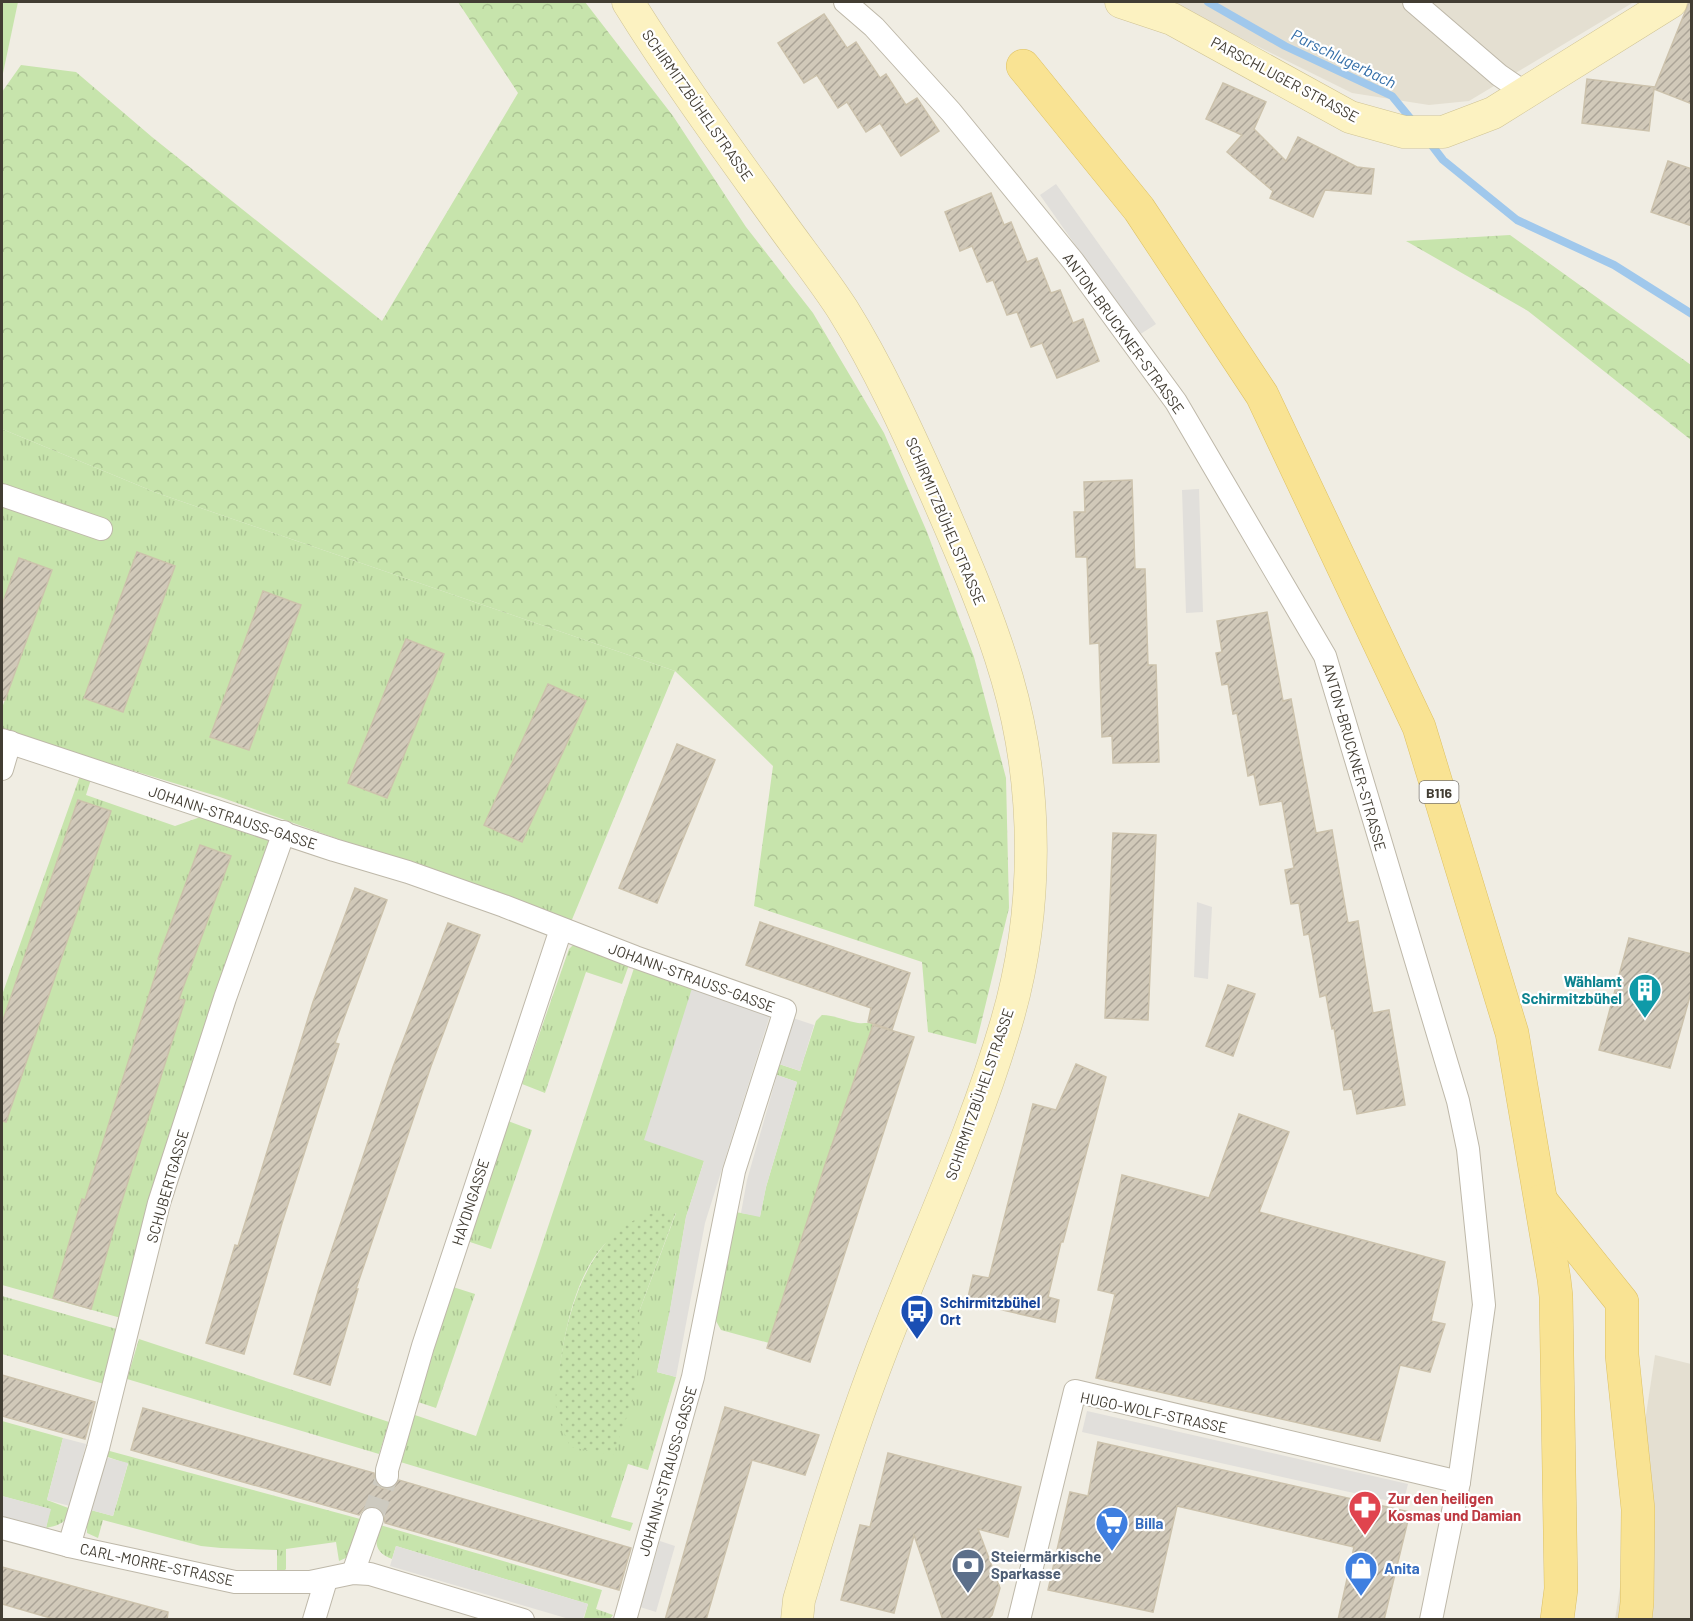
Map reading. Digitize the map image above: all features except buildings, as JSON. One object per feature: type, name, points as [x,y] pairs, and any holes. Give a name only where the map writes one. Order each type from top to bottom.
[{"type":"main road","name":"SCHIRMITZBÜHELSTRASSE","points":[[628,2],[706,119],[844,311],[901,416],[975,584],[1007,679],[1022,748],[1028,790],[1029,908],[1006,1023],[977,1106],[888,1332],[848,1442],[799,1600],[797,1620]]},
{"type":"main road","name":"PARSCHLUGER STRASSE","points":[[1121,2],[1172,19],[1350,117],[1404,132],[1443,132],[1493,113],[1671,2]]},
{"type":"main road","name":"B116","points":[[1023,66],[1140,209],[1262,395],[1419,727],[1512,1032],[1556,1296],[1561,1589],[1557,1620]]},
{"type":"main road","points":[[1540,1199],[1622,1302],[1622,1355],[1638,1509],[1635,1620]]},
{"type":"street","name":"ANTON-BRUCKNER-STRASSE","points":[[845,2],[874,27],[951,112],[1074,261],[1176,402],[1325,656],[1458,1101],[1468,1149],[1484,1305],[1459,1482],[1431,1620]]},
{"type":"street","points":[[1414,2],[1499,75],[1525,93]]},
{"type":"street","points":[[2,495],[101,529]]},
{"type":"street","points":[[2,769],[6,741]]},
{"type":"street","name":"JOHANN-STRAUSS-GASSE","points":[[6,741],[334,850],[408,872],[785,1010],[734,1171],[693,1377],[625,1620]]},
{"type":"street","name":"SCHUBERTGASSE","points":[[69,1546],[115,1384],[159,1203],[225,998],[284,832]]},
{"type":"street","name":"HAYDNGASSE","points":[[387,1473],[423,1346],[561,929]]},
{"type":"street","name":"HUGO-WOLF-STRASSE","points":[[1019,1620],[1076,1391],[1459,1482]]},
{"type":"street","points":[[353,1573],[372,1519]]},
{"type":"street","name":"CARL-MORRE-STRASSE","points":[[2,1528],[69,1546],[235,1582],[310,1582],[353,1573],[370,1574],[524,1620]]},
{"type":"street","points":[[314,1620],[326,1580]]},
{"type":"shaded area","points":[[1162,2],[1634,2],[1469,101],[1429,105],[1352,93],[1176,6]]},
{"type":"shaded area","points":[[1056,184],[1156,324],[1139,335],[1040,195]]},
{"type":"shaded area","points":[[1199,489],[1203,612],[1186,613],[1182,490]]},
{"type":"shaded area","points":[[1197,902],[1212,907],[1208,979],[1194,977]]},
{"type":"shaded area","points":[[693,985],[771,1012],[705,1223],[676,1377],[657,1372],[686,1217],[704,1161],[644,1140]]},
{"type":"shaded area","points":[[793,1018],[814,1025],[800,1071],[779,1064]]},
{"type":"shaded area","points":[[777,1075],[797,1082],[766,1187],[760,1217],[741,1213],[747,1180]]},
{"type":"shaded area","points":[[1655,1355],[1691,1364],[1691,1619],[1615,1620]]},
{"type":"shaded area","points":[[1087,1411],[1408,1484],[1403,1504],[1082,1432]]},
{"type":"shaded area","points":[[63,1438],[86,1444],[70,1506],[47,1500]]},
{"type":"shaded area","points":[[101,1456],[128,1463],[113,1516],[87,1509]]},
{"type":"shaded area","points":[[2,1496],[51,1509],[46,1528],[2,1516]]},
{"type":"shaded area","points":[[660,1541],[675,1546],[656,1612],[640,1607]]},
{"type":"shaded area","points":[[396,1546],[588,1604],[583,1619],[569,1619],[390,1566]]},
{"type":"green space","points":[[2,2],[18,2],[2,78]]},
{"type":"green space","points":[[458,2],[585,2],[673,116],[746,227],[813,313],[884,433],[927,532],[974,657],[1006,778],[1009,908],[976,1044],[928,1032],[922,962],[754,906],[773,766],[675,671],[157,493],[2,429],[2,92],[21,65],[76,72],[152,137],[382,321],[518,93]]},
{"type":"green space","points":[[1510,235],[1691,365],[1691,440],[1528,311],[1406,241]]},
{"type":"green space","points":[[2,429],[157,493],[675,671],[571,922],[220,797],[2,731],[2,708],[52,570],[19,558],[2,605]]},
{"type":"green space","points":[[81,773],[92,776],[86,795],[175,826],[209,814],[263,833],[269,841],[121,1318],[2,1285],[2,995]]},
{"type":"green space","points":[[574,944],[630,962],[622,984],[586,972],[545,1093],[522,1084],[569,949]]},
{"type":"green space","points":[[635,965],[693,985],[704,1161],[686,1217],[657,1372],[676,1377],[648,1470],[628,1464],[611,1517],[633,1523],[630,1531],[397,1461],[412,1414],[476,1436]],"holes":[[[676,1213],[639,1312],[557,1412],[560,1370],[568,1324],[574,1301],[592,1261],[604,1245],[616,1237]]]},
{"type":"green space","points":[[822,1015],[873,1024],[769,1343],[721,1330],[716,1321],[735,1212],[760,1216],[766,1187],[797,1082],[777,1075],[779,1064],[800,1071],[816,1021]]},
{"type":"green space","points":[[508,1121],[532,1130],[491,1249],[467,1241]]},
{"type":"green space","points":[[668,1211],[676,1212],[639,1312],[640,1352],[634,1397],[613,1455],[570,1447],[557,1413],[556,1393],[565,1335],[580,1287],[591,1264],[605,1244],[622,1228],[643,1216]]},
{"type":"green space","points":[[453,1287],[475,1294],[436,1408],[418,1402]]},
{"type":"green space","points":[[2,1296],[120,1330],[104,1384],[2,1354]]},
{"type":"green space","points":[[139,1339],[389,1422],[379,1454],[127,1379]]},
{"type":"green space","points":[[2,1421],[63,1438],[47,1500],[71,1509],[62,1523],[46,1528],[50,1509],[2,1496]]},
{"type":"green space","points":[[106,1450],[364,1520],[348,1557],[339,1561],[336,1542],[286,1549],[286,1569],[284,1571],[277,1570],[277,1550],[201,1546],[103,1520],[98,1538],[87,1533],[87,1509],[113,1516],[128,1464],[105,1456]]},
{"type":"green space","points":[[380,1525],[602,1590],[596,1609],[613,1615],[610,1619],[584,1618],[588,1604],[396,1546],[392,1559],[382,1553],[377,1546]]},
{"type":"waterway","name":"Parschlugerbach","points":[[1208,2],[1285,46],[1392,96],[1415,124]]},
{"type":"waterway","name":"Parschlugerbach","points":[[1427,139],[1443,160],[1517,220],[1614,265],[1692,314]]},
{"type":"tunnel","points":[[372,1519],[387,1476]]},
{"type":"place","name":"Wählamt Schirmitzbühel","points":[[1645,1019]]},
{"type":"place","name":"Schirmitzbühel Ort","points":[[917,1340]]},
{"type":"place","name":"Zur den heiligen Kosmas und Damian","points":[[1365,1536]]},
{"type":"place","name":"Billa","points":[[1112,1552]]},
{"type":"place","name":"Steiermärkische Sparkasse","points":[[968,1594]]},
{"type":"place","name":"Anita","points":[[1361,1597]]}]
